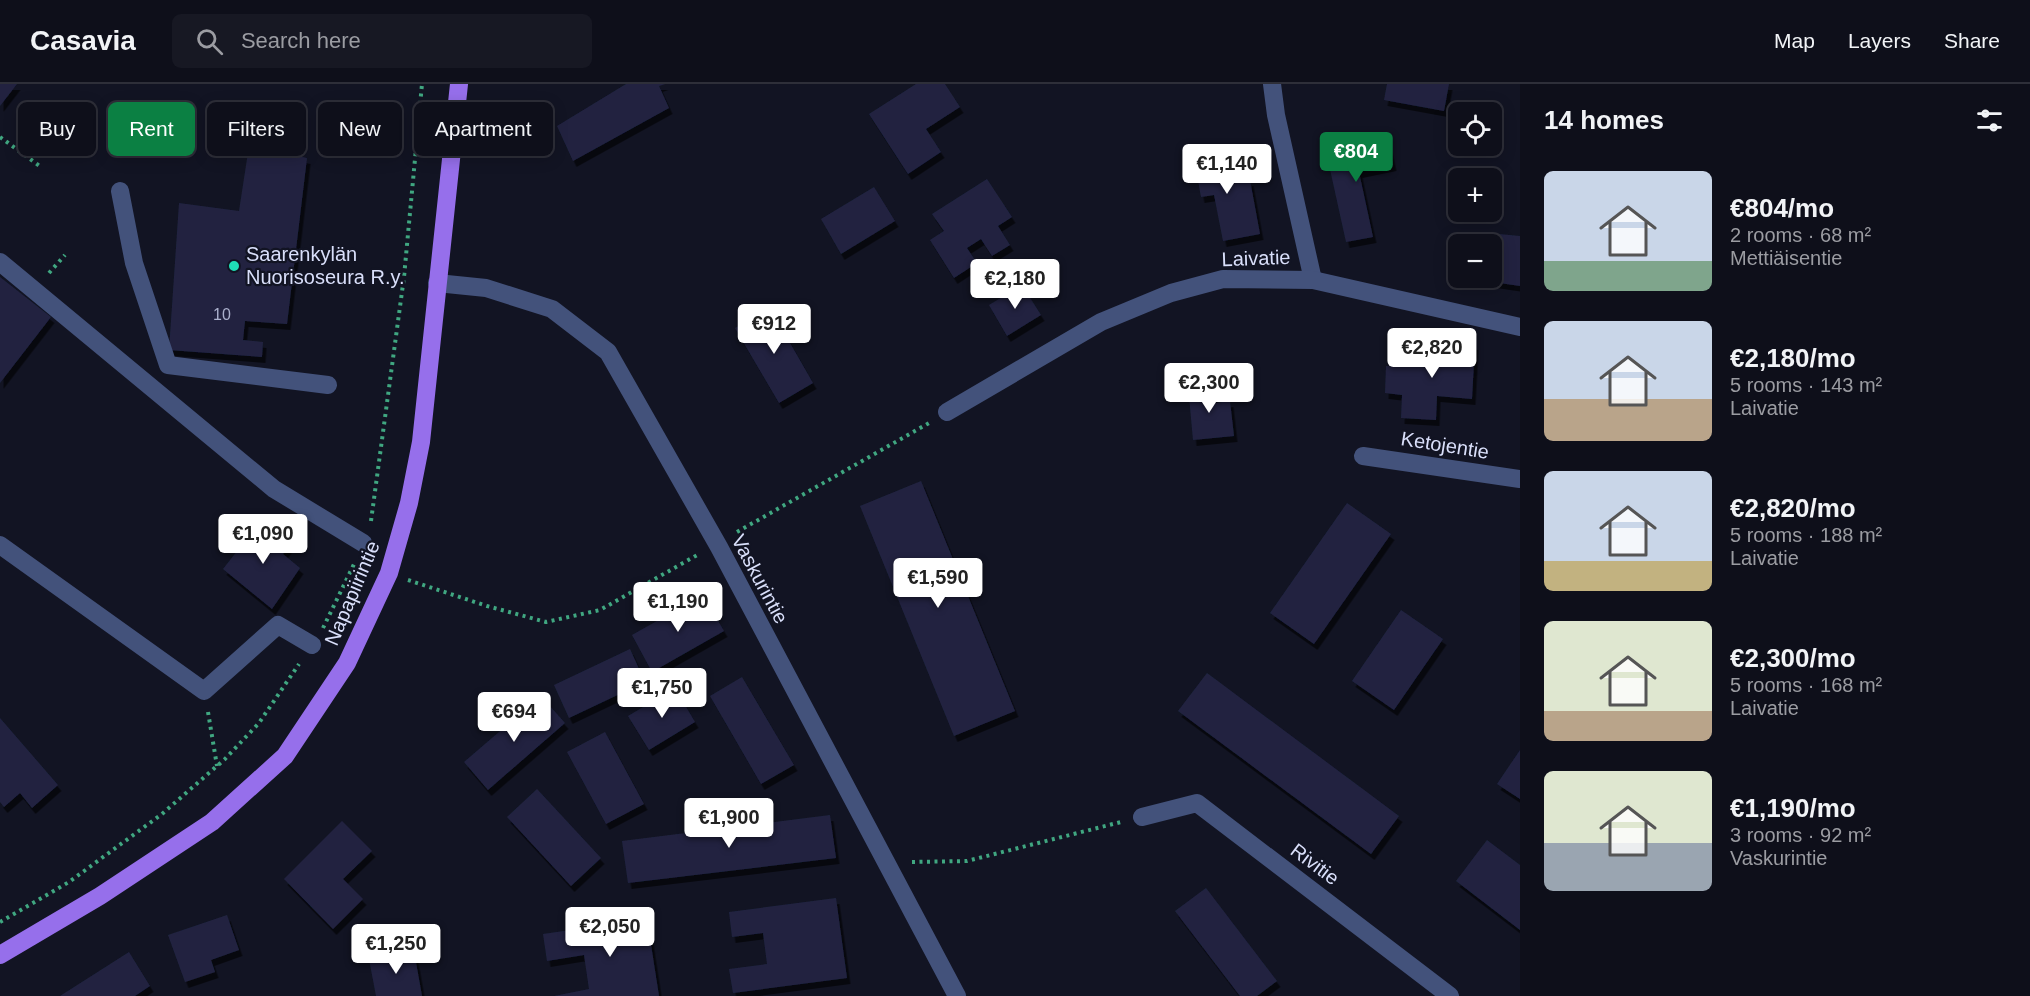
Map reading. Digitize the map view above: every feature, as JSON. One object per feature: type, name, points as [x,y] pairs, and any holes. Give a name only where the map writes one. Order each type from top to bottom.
[{"type":"main road","name":"Napapiirintie","points":[[0,955],[100,896],[212,822],[285,756],[346,663],[389,573],[409,503],[421,442],[459,84]]},
{"type":"street","points":[[1272,84],[1276,115],[1313,280]]},
{"type":"street","points":[[120,191],[134,262],[168,364],[328,385]]},
{"type":"street","points":[[0,262],[274,489],[363,543]]},
{"type":"street","name":"Laivatie","points":[[947,412],[1101,322],[1171,293],[1222,279],[1313,280],[1520,327]]},
{"type":"street","name":"Vaskurintie","points":[[437,283],[486,288],[552,309],[608,352],[717,544],[957,996]]},
{"type":"street","name":"Ketojentie","points":[[1363,456],[1520,479]]},
{"type":"street","points":[[0,545],[204,691],[278,625],[312,645]]},
{"type":"street","name":"Rivitie","points":[[1142,817],[1197,802],[1450,996]]},
{"type":"path","points":[[0,922],[69,882],[162,814],[217,766],[260,723],[325,623],[370,527],[401,300],[422,84]]},
{"type":"path","points":[[0,136],[41,167]]},
{"type":"path","points":[[389,573],[487,606],[546,622],[600,610],[947,412]]},
{"type":"path","points":[[204,691],[217,766]]},
{"type":"path","points":[[886,862],[967,861],[1142,817]]},
{"type":"building","points":[[0,84],[17,84],[0,106]]},
{"type":"building","points":[[626,84],[665,84],[659,86],[669,108],[573,161],[557,126]]},
{"type":"building","points":[[916,84],[945,84],[960,107],[926,129],[941,152],[908,174],[869,114]]},
{"type":"building","points":[[1387,84],[1449,84],[1444,111],[1384,100]]},
{"type":"building","points":[[1387,138],[1393,165],[1359,172],[1373,237],[1346,242],[1326,151]]},
{"type":"building","points":[[1225,147],[1232,183],[1250,180],[1260,234],[1223,241],[1214,195],[1201,197],[1193,153]]},
{"type":"building","name":"Saarenkylän Nuorisoseura R.y.","points":[[247,156],[307,158],[287,324],[245,321],[243,340],[263,342],[262,357],[169,350],[179,203],[239,211]]},
{"type":"building","points":[[987,179],[1012,217],[998,226],[1010,245],[992,256],[981,239],[967,248],[977,263],[954,278],[930,240],[944,231],[932,214]]},
{"type":"building","points":[[874,187],[895,221],[841,254],[821,219]]},
{"type":"building","points":[[1502,234],[1520,236],[1520,286],[1502,283]]},
{"type":"building","points":[[0,277],[51,317],[0,383]]},
{"type":"building","points":[[1022,285],[1041,315],[1007,336],[989,305]]},
{"type":"building","points":[[770,308],[813,383],[779,403],[735,328]]},
{"type":"building","points":[[1430,341],[1475,344],[1472,399],[1437,396],[1436,420],[1401,418],[1402,395],[1385,393],[1386,366],[1404,366],[1405,356],[1429,357]]},
{"type":"building","points":[[1214,383],[1215,403],[1230,401],[1234,436],[1193,440],[1188,385]]},
{"type":"building","points":[[921,481],[1015,711],[954,736],[860,506]]},
{"type":"building","points":[[1347,503],[1391,534],[1314,644],[1270,613]]},
{"type":"building","points":[[260,522],[290,545],[283,554],[300,568],[272,609],[223,569]]},
{"type":"building","points":[[703,595],[724,631],[652,672],[632,635]]},
{"type":"building","points":[[1401,610],[1443,639],[1394,710],[1352,681]]},
{"type":"building","points":[[630,649],[645,682],[569,718],[554,685]]},
{"type":"building","points":[[1207,673],[1399,816],[1371,854],[1178,711]]},
{"type":"building","points":[[742,677],[794,765],[761,784],[710,696]]},
{"type":"building","points":[[675,688],[695,722],[649,750],[628,716]]},
{"type":"building","points":[[541,696],[565,723],[488,790],[464,762]]},
{"type":"building","points":[[0,718],[58,785],[32,808],[20,793],[4,807],[0,802]]},
{"type":"building","points":[[605,732],[644,804],[606,824],[567,752]]},
{"type":"building","points":[[1520,750],[1520,799],[1497,784]]},
{"type":"building","points":[[537,789],[601,858],[571,886],[507,817]]},
{"type":"building","points":[[830,815],[836,858],[628,883],[622,841]]},
{"type":"building","points":[[342,821],[372,851],[343,879],[363,899],[333,929],[284,879]]},
{"type":"building","points":[[1487,840],[1520,865],[1520,930],[1456,881]]},
{"type":"building","points":[[1206,888],[1277,981],[1257,996],[1240,996],[1175,911]]},
{"type":"building","points":[[836,898],[847,978],[733,993],[729,969],[767,964],[763,933],[732,937],[729,912]]},
{"type":"building","points":[[227,915],[239,950],[211,960],[215,972],[185,982],[168,935]]},
{"type":"building","points":[[647,919],[659,996],[554,996],[589,989],[584,955],[547,961],[543,934]]},
{"type":"building","points":[[414,951],[422,996],[376,996],[369,959]]},
{"type":"building","points":[[129,952],[150,986],[135,996],[60,996]]},
{"type":"place","name":"Saarenkylän Nuorisoseura R.y.","points":[[234,266]]}]
